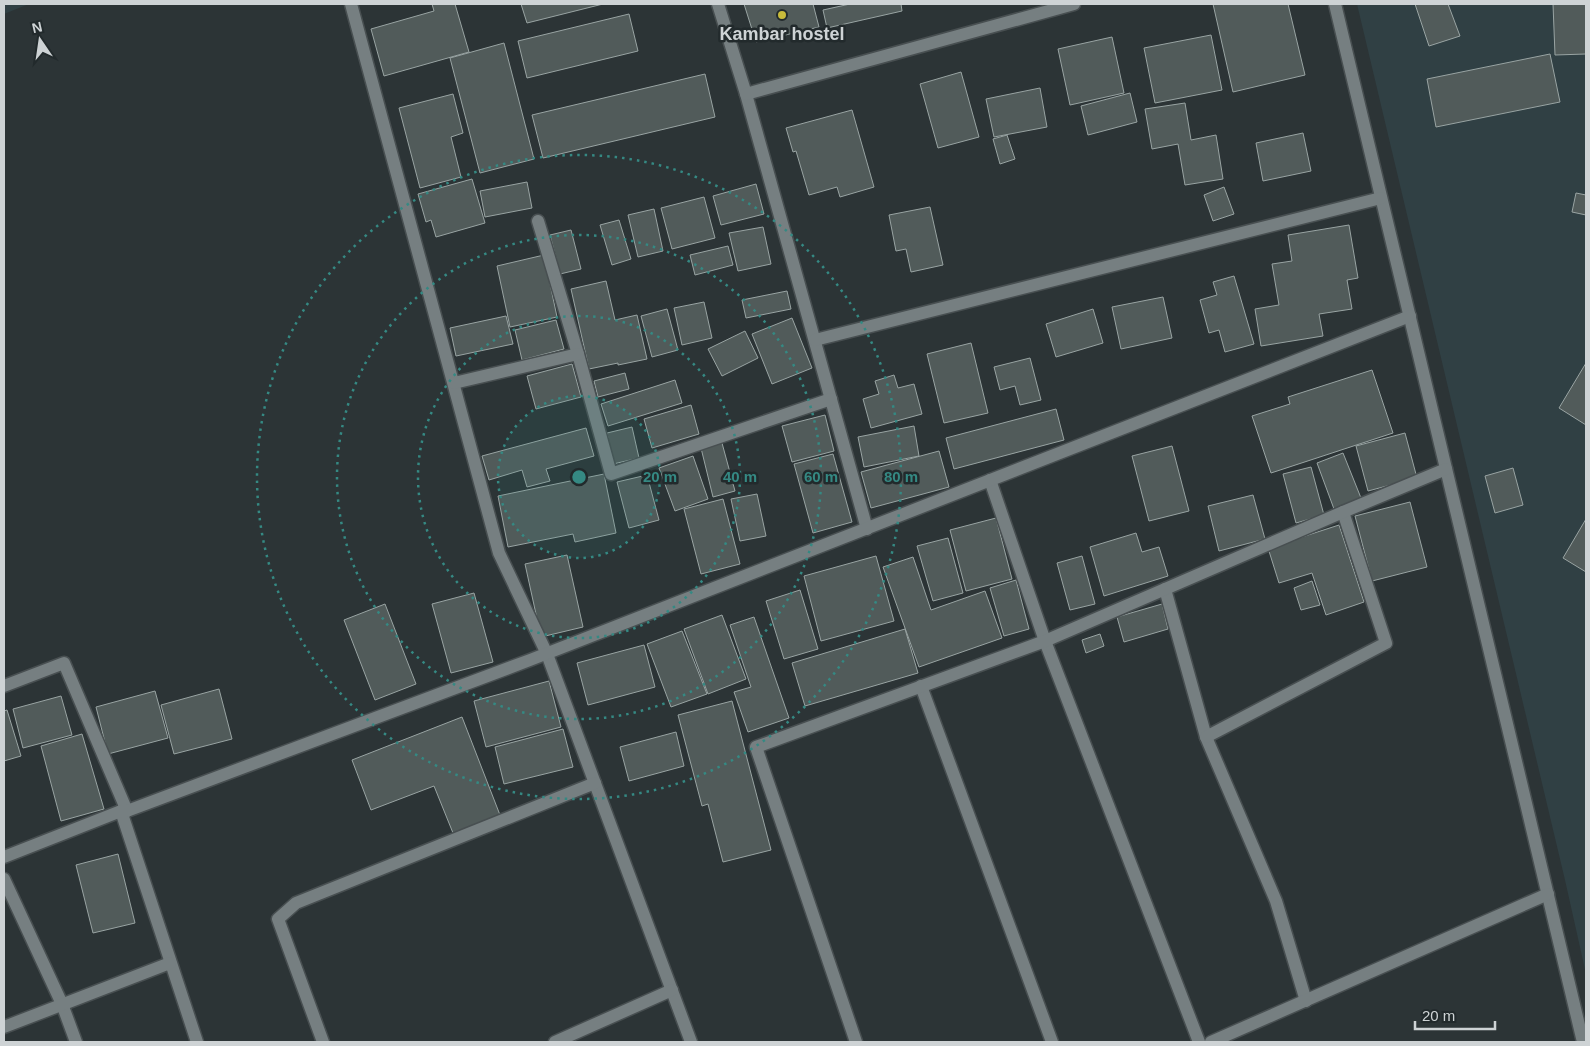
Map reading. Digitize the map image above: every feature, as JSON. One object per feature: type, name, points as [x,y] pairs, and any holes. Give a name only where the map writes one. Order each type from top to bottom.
[{"type":"street","points":[[351,4],[499,552],[548,654],[691,1042]]},
{"type":"street","points":[[718,4],[746,94],[867,529]]},
{"type":"street","points":[[746,94],[1074,4]]},
{"type":"street","points":[[1336,4],[1583,1042]]},
{"type":"street","points":[[814,340],[1381,198]]},
{"type":"street","points":[[538,221],[578,354],[611,474],[831,399]]},
{"type":"street","points":[[4,856],[548,654],[1410,316]]},
{"type":"street","points":[[454,382],[578,354]]},
{"type":"street","points":[[856,1042],[756,748],[1045,641],[1446,469]]},
{"type":"street","points":[[990,480],[1045,641],[1200,1042]]},
{"type":"street","points":[[1206,737],[1386,643],[1343,512]]},
{"type":"street","points":[[1165,589],[1206,737],[1276,902],[1306,1001]]},
{"type":"street","points":[[4,686],[64,663],[124,811],[170,963],[197,1042]]},
{"type":"street","points":[[921,686],[1052,1042]]},
{"type":"street","points":[[323,1042],[278,919],[296,903],[596,784]]},
{"type":"street","points":[[4,879],[62,1004],[76,1042]]},
{"type":"street","points":[[1211,1042],[1548,894]]},
{"type":"street","points":[[4,1027],[170,963]]},
{"type":"street","points":[[555,1042],[672,990]]},
{"type":"shaded area","points":[[4,4],[29,4],[4,14]]},
{"type":"shaded area","points":[[1357,4],[1586,4],[1586,974],[1565,880]]},
{"type":"building","points":[[432,4],[455,4],[469,52],[384,76],[371,29],[434,11]]},
{"type":"building","points":[[521,4],[603,4],[527,23]]},
{"type":"building","name":"Kambar hostel","points":[[744,4],[813,4],[819,27],[756,42]]},
{"type":"building","name":"Kambar hostel","points":[[850,4],[901,4],[902,11],[827,28],[823,10]]},
{"type":"building","points":[[1213,4],[1288,4],[1305,75],[1233,92]]},
{"type":"building","points":[[1415,4],[1448,4],[1460,36],[1429,46]]},
{"type":"building","points":[[1553,4],[1586,4],[1586,54],[1555,55]]},
{"type":"building","points":[[629,14],[638,51],[527,78],[518,41]]},
{"type":"building","points":[[1211,35],[1222,90],[1155,103],[1144,48]]},
{"type":"building","points":[[1112,37],[1124,93],[1070,105],[1058,49]]},
{"type":"building","points":[[504,43],[534,159],[480,173],[450,58]]},
{"type":"building","points":[[1550,54],[1560,102],[1436,127],[1427,79]]},
{"type":"building","points":[[961,72],[979,137],[938,148],[920,84]]},
{"type":"building","points":[[705,74],[715,117],[543,158],[532,115]]},
{"type":"building","points":[[1040,88],[1047,127],[994,137],[986,99]]},
{"type":"building","points":[[1130,93],[1137,122],[1088,135],[1081,106]]},
{"type":"building","points":[[453,94],[463,133],[451,137],[461,177],[420,188],[399,108]]},
{"type":"building","points":[[1185,103],[1191,140],[1216,135],[1223,179],[1185,185],[1178,144],[1152,149],[1145,109]]},
{"type":"building","points":[[852,110],[874,187],[840,197],[837,187],[809,195],[796,151],[793,152],[786,128]]},
{"type":"building","points":[[1303,133],[1311,171],[1263,181],[1256,143]]},
{"type":"building","points":[[1007,135],[1015,159],[1000,164],[993,139]]},
{"type":"building","points":[[472,179],[485,223],[436,237],[431,220],[426,222],[418,194]]},
{"type":"building","points":[[527,182],[532,208],[485,217],[480,191]]},
{"type":"building","points":[[756,184],[764,214],[721,225],[713,196]]},
{"type":"building","points":[[1224,187],[1234,214],[1213,221],[1204,195]]},
{"type":"building","points":[[1576,193],[1586,195],[1586,215],[1572,212]]},
{"type":"building","points":[[704,197],[715,238],[672,249],[661,208]]},
{"type":"building","points":[[930,207],[943,265],[911,272],[906,249],[896,251],[889,215]]},
{"type":"building","points":[[654,209],[663,251],[638,257],[628,215]]},
{"type":"building","points":[[619,220],[631,259],[612,265],[600,225]]},
{"type":"building","points":[[1349,225],[1358,278],[1347,280],[1352,309],[1319,314],[1323,336],[1261,346],[1255,309],[1279,305],[1272,264],[1292,261],[1288,235]]},
{"type":"building","points":[[763,227],[771,264],[738,271],[729,233]]},
{"type":"building","points":[[571,230],[581,269],[560,274],[550,235]]},
{"type":"building","points":[[728,246],[733,265],[695,275],[690,255]]},
{"type":"building","points":[[544,255],[557,317],[510,327],[497,266]]},
{"type":"building","points":[[1234,276],[1254,344],[1225,352],[1219,330],[1209,333],[1200,300],[1217,295],[1213,282]]},
{"type":"building","points":[[606,281],[615,320],[637,315],[647,359],[589,369],[571,289]]},
{"type":"building","points":[[787,291],[791,309],[746,318],[742,300]]},
{"type":"building","points":[[1163,297],[1172,338],[1121,349],[1112,307]]},
{"type":"building","points":[[704,302],[712,338],[682,345],[674,308]]},
{"type":"building","points":[[667,309],[678,350],[652,357],[641,316]]},
{"type":"building","points":[[1093,309],[1103,343],[1056,357],[1046,324]]},
{"type":"building","points":[[506,316],[513,344],[456,356],[450,328]]},
{"type":"building","points":[[792,318],[812,368],[772,384],[752,334]]},
{"type":"building","points":[[556,320],[564,349],[522,360],[515,330]]},
{"type":"building","points":[[745,331],[758,358],[722,376],[708,349]]},
{"type":"building","points":[[971,343],[988,413],[944,423],[927,354]]},
{"type":"building","points":[[1030,358],[1041,400],[1020,405],[1015,386],[1000,390],[994,367]]},
{"type":"building","points":[[1586,363],[1586,425],[1559,408]]},
{"type":"building","points":[[572,364],[581,397],[536,409],[527,376]]},
{"type":"building","points":[[1372,370],[1393,433],[1271,473],[1252,416],[1290,404],[1288,397]]},
{"type":"building","points":[[625,373],[629,389],[598,397],[594,381]]},
{"type":"building","points":[[894,375],[898,388],[914,384],[922,414],[871,428],[863,399],[879,394],[875,381]]},
{"type":"building","points":[[675,380],[682,403],[608,426],[601,404]]},
{"type":"building","points":[[691,405],[699,434],[652,448],[644,419]]},
{"type":"building","points":[[1056,409],[1064,440],[954,469],[946,438]]},
{"type":"building","points":[[825,415],[834,451],[792,462],[782,426]]},
{"type":"building","points":[[914,426],[919,456],[864,467],[858,437]]},
{"type":"building","points":[[632,427],[639,458],[613,464],[607,433]]},
{"type":"building","points":[[586,428],[594,456],[546,469],[550,481],[527,487],[522,470],[489,480],[482,456]]},
{"type":"building","points":[[1405,433],[1417,478],[1368,491],[1356,446]]},
{"type":"building","points":[[722,443],[735,491],[713,497],[701,448]]},
{"type":"building","points":[[1172,446],[1189,511],[1149,521],[1132,456]]},
{"type":"building","points":[[939,451],[949,487],[871,508],[861,472]]},
{"type":"building","points":[[1343,453],[1361,498],[1334,509],[1317,463]]},
{"type":"building","points":[[833,454],[852,522],[813,533],[794,464]]},
{"type":"building","points":[[693,456],[708,499],[675,511],[659,468]]},
{"type":"building","points":[[1311,467],[1324,515],[1296,523],[1283,474]]},
{"type":"building","points":[[1513,468],[1523,505],[1495,513],[1485,476]]},
{"type":"building","points":[[604,474],[616,533],[575,542],[573,534],[508,547],[498,496]]},
{"type":"building","points":[[647,475],[659,520],[629,528],[617,482]]},
{"type":"building","points":[[757,494],[766,536],[740,541],[731,499]]},
{"type":"building","points":[[1253,495],[1265,539],[1219,551],[1208,506]]},
{"type":"building","points":[[723,499],[740,564],[701,574],[684,509]]},
{"type":"building","points":[[1410,502],[1427,567],[1372,581],[1355,516]]},
{"type":"building","points":[[996,518],[1012,579],[966,591],[950,530]]},
{"type":"building","points":[[1586,519],[1586,572],[1563,558]]},
{"type":"building","points":[[1339,525],[1364,602],[1326,615],[1312,573],[1279,583],[1268,548]]},
{"type":"building","points":[[1136,533],[1142,552],[1159,547],[1168,576],[1104,596],[1090,547]]},
{"type":"building","points":[[948,538],[963,593],[933,601],[917,546]]},
{"type":"building","points":[[567,555],[583,627],[541,637],[525,564]]},
{"type":"building","points":[[876,556],[894,621],[821,641],[804,576]]},
{"type":"building","points":[[1082,556],[1095,604],[1070,610],[1057,563]]},
{"type":"building","points":[[913,557],[931,610],[985,591],[1002,638],[919,667],[883,567]]},
{"type":"building","points":[[1016,580],[1029,629],[1004,636],[990,588]]},
{"type":"building","points":[[1312,581],[1320,605],[1301,610],[1294,588]]},
{"type":"building","points":[[800,590],[818,649],[784,659],[766,601]]},
{"type":"building","points":[[474,593],[493,662],[451,673],[432,604]]},
{"type":"building","points":[[385,604],[416,684],[375,700],[344,620]]},
{"type":"building","points":[[1162,604],[1168,629],[1124,642],[1117,617]]},
{"type":"building","points":[[722,615],[746,679],[708,694],[684,629]]},
{"type":"building","points":[[754,617],[789,718],[748,732],[734,692],[751,687],[730,625]]},
{"type":"building","points":[[905,629],[918,673],[805,706],[792,663]]},
{"type":"building","points":[[682,631],[707,694],[671,707],[647,644]]},
{"type":"building","points":[[1100,634],[1104,646],[1086,653],[1082,640]]},
{"type":"building","points":[[644,645],[655,687],[588,705],[577,663]]},
{"type":"building","points":[[549,681],[561,727],[486,747],[474,701]]},
{"type":"building","points":[[219,689],[232,739],[174,754],[161,705]]},
{"type":"building","points":[[155,691],[168,738],[108,754],[96,707]]},
{"type":"building","points":[[61,696],[72,735],[23,748],[13,709]]},
{"type":"building","points":[[732,701],[771,850],[723,862],[708,804],[702,806],[678,715]]},
{"type":"building","points":[[7,710],[21,756],[4,761],[4,711]]},
{"type":"building","points":[[462,717],[500,815],[453,833],[434,786],[371,810],[352,760]]},
{"type":"building","points":[[563,729],[573,767],[504,784],[495,747]]},
{"type":"building","points":[[676,732],[684,766],[629,781],[620,747]]},
{"type":"building","points":[[82,734],[104,809],[61,821],[41,746]]},
{"type":"building","points":[[118,854],[135,923],[93,933],[76,865]]},
{"type":"place","name":"Kambar hostel","points":[[782,15]]}]
